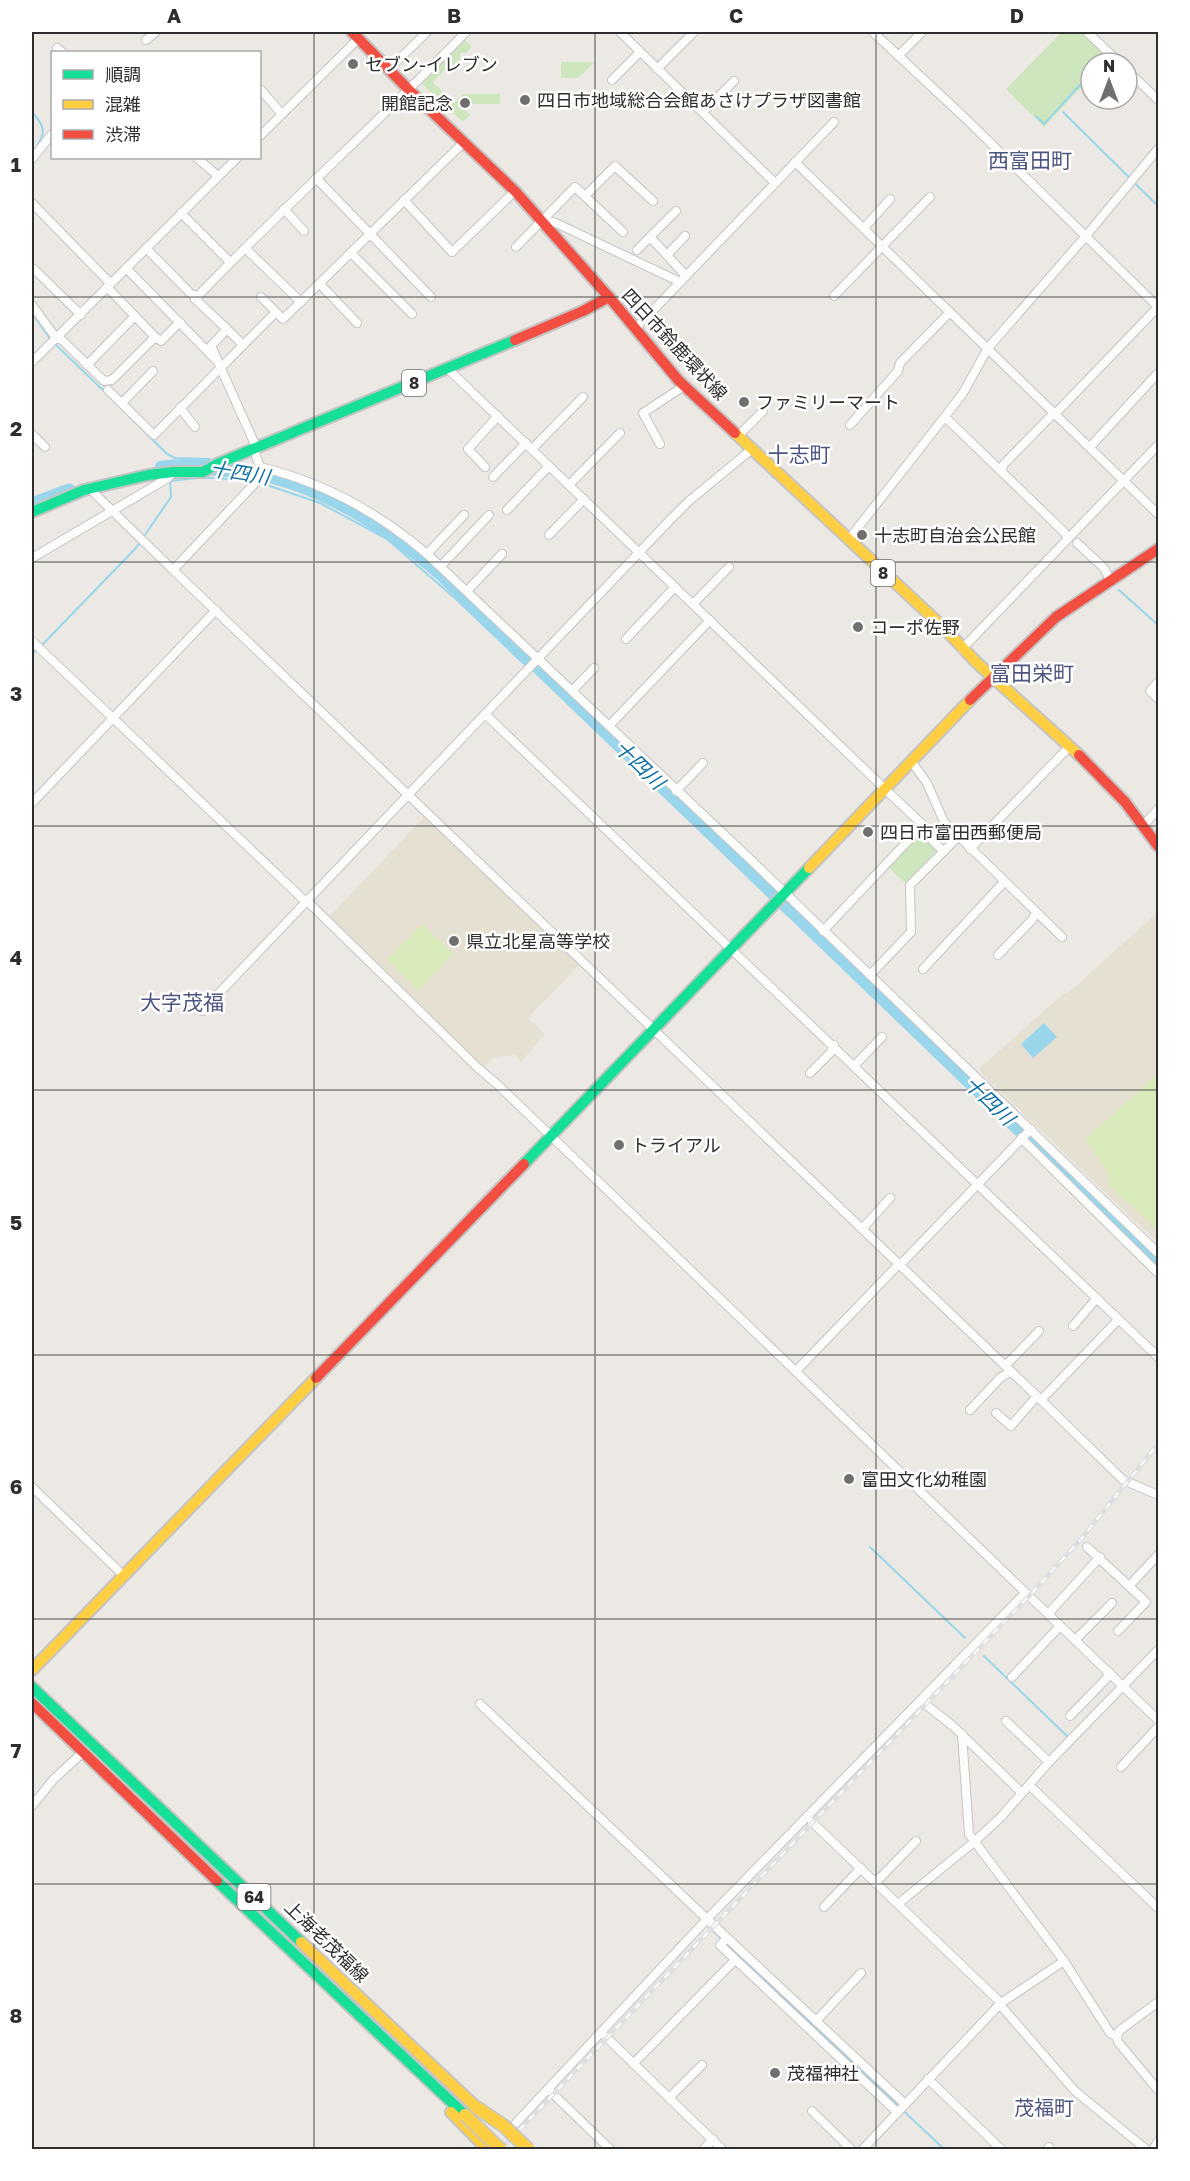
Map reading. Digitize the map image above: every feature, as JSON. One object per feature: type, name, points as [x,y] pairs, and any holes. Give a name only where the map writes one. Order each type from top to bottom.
[{"type":"main road","points":[[355,35],[515,191],[609,297]]},
{"type":"main road","name":"四日市鈴鹿環状線","points":[[32,512],[92,488],[148,475],[212,467],[609,297],[684,386],[1069,747],[1124,802],[1158,846]]},
{"type":"main road","points":[[32,1670],[654,1030],[992,677],[1044,627],[1158,549]]},
{"type":"main road","name":"上海老茂福線","points":[[32,1687],[518,2150]]},
{"type":"main road","name":"上海老茂福線","points":[[32,1703],[409,2062],[463,2118],[501,2150]]},
{"type":"main road","points":[[476,2108],[504,2126],[529,2150]]},
{"type":"main road","points":[[463,2118],[488,2150]]},
{"type":"street","points":[[146,40],[156,32]]},
{"type":"street","points":[[389,69],[427,32]]},
{"type":"street","points":[[197,297],[466,32]]},
{"type":"street","points":[[620,32],[775,183]]},
{"type":"street","points":[[657,69],[694,32]]},
{"type":"street","points":[[873,32],[965,118],[1158,307],[1001,471]]},
{"type":"street","points":[[898,56],[922,32]]},
{"type":"street","points":[[1087,32],[1107,51]]},
{"type":"street","points":[[261,135],[355,35]]},
{"type":"street","points":[[612,80],[640,52]]},
{"type":"street","points":[[703,112],[734,81]]},
{"type":"street","points":[[1139,82],[1158,100]]},
{"type":"street","points":[[261,90],[282,114]]},
{"type":"street","points":[[636,328],[834,122]]},
{"type":"street","points":[[32,159],[51,135]]},
{"type":"street","points":[[261,297],[283,319],[464,142]]},
{"type":"street","points":[[849,539],[963,393],[988,348],[1130,186],[1158,149]]},
{"type":"street","points":[[198,159],[218,176]]},
{"type":"street","points":[[32,362],[234,159]]},
{"type":"street","points":[[795,162],[1158,514]]},
{"type":"street","points":[[585,196],[615,166],[653,201]]},
{"type":"street","points":[[316,178],[431,297]]},
{"type":"street","points":[[516,247],[575,187],[623,232]]},
{"type":"street","points":[[404,200],[452,252],[515,191]]},
{"type":"street","points":[[834,297],[930,197]]},
{"type":"street","points":[[864,228],[890,199]]},
{"type":"street","points":[[32,203],[155,337],[161,341],[180,322]]},
{"type":"street","points":[[284,209],[304,231]]},
{"type":"street","points":[[637,250],[676,211]]},
{"type":"street","points":[[181,213],[230,262]]},
{"type":"street","points":[[543,220],[556,223],[680,282]]},
{"type":"street","points":[[667,255],[685,236]]},
{"type":"street","points":[[650,237],[686,276]]},
{"type":"street","points":[[146,248],[191,294],[197,297]]},
{"type":"street","points":[[245,248],[301,302]]},
{"type":"street","points":[[351,253],[412,314]]},
{"type":"street","points":[[34,268],[81,315]]},
{"type":"street","points":[[126,268],[221,366]]},
{"type":"street","points":[[320,284],[357,323]]},
{"type":"street","points":[[197,297],[195,298],[243,345]]},
{"type":"street","points":[[32,305],[54,341]]},
{"type":"street","points":[[850,426],[898,371],[900,363],[950,312]]},
{"type":"street","points":[[108,390],[154,435],[275,313]]},
{"type":"street","points":[[87,365],[135,316]]},
{"type":"street","points":[[173,570],[258,479],[260,467],[255,450],[211,346],[227,329]]},
{"type":"street","points":[[54,341],[62,340],[101,380],[110,382],[155,337]]},
{"type":"street","points":[[447,368],[922,825],[824,932]]},
{"type":"street","points":[[122,403],[153,371]]},
{"type":"street","points":[[1090,447],[1158,373]]},
{"type":"street","points":[[660,444],[643,413],[684,386]]},
{"type":"street","points":[[493,477],[583,397]]},
{"type":"street","points":[[180,408],[195,427]]},
{"type":"street","points":[[738,436],[763,411]]},
{"type":"street","points":[[485,466],[468,449],[498,416]]},
{"type":"street","points":[[945,417],[1068,538]]},
{"type":"street","points":[[569,485],[620,433]]},
{"type":"street","points":[[32,434],[45,447]]},
{"type":"street","points":[[962,649],[1158,446]]},
{"type":"street","points":[[202,1011],[689,501],[752,449]]},
{"type":"street","points":[[507,510],[549,466]]},
{"type":"street","points":[[260,467],[294,477],[346,499],[387,522],[441,566],[1158,1253]]},
{"type":"street","points":[[32,558],[168,478],[173,472]]},
{"type":"street","points":[[92,488],[93,492],[173,570],[1123,1480],[1158,1495]]},
{"type":"street","points":[[549,535],[584,499]]},
{"type":"street","points":[[427,554],[464,515]]},
{"type":"street","points":[[441,566],[489,515]]},
{"type":"street","points":[[1077,543],[1104,568],[1110,580]]},
{"type":"street","points":[[468,590],[502,554]]},
{"type":"street","points":[[693,604],[729,567]]},
{"type":"street","points":[[626,639],[675,587]]},
{"type":"street","points":[[32,803],[216,610]]},
{"type":"street","points":[[609,726],[710,620]]},
{"type":"street","points":[[32,641],[1158,1720]]},
{"type":"street","points":[[572,691],[594,668]]},
{"type":"street","points":[[1158,682],[1150,691],[1158,699]]},
{"type":"street","points":[[485,714],[1158,1357]]},
{"type":"street","points":[[970,849],[1069,747]]},
{"type":"street","points":[[911,761],[927,783],[944,822],[1062,937]]},
{"type":"street","points":[[676,791],[703,763]]},
{"type":"street","points":[[1144,825],[1158,810]]},
{"type":"street","points":[[920,828],[943,850]]},
{"type":"street","points":[[870,975],[911,932],[910,885],[958,837]]},
{"type":"street","points":[[923,969],[1004,882]]},
{"type":"street","points":[[998,955],[1036,913]]},
{"type":"street","points":[[854,1066],[882,1036]]},
{"type":"street","points":[[810,1073],[831,1052],[834,1045]]},
{"type":"street","points":[[796,1371],[1030,1130]]},
{"type":"street","points":[[1022,1138],[1158,1273]]},
{"type":"street","points":[[862,1229],[890,1198]]},
{"type":"street","points":[[1073,1326],[1097,1298]]},
{"type":"street","points":[[996,1413],[1011,1426],[1118,1320]]},
{"type":"street","points":[[970,1410],[1039,1331]]},
{"type":"street","points":[[32,1487],[124,1576]]},
{"type":"street","points":[[1087,1547],[1146,1602],[1118,1631]]},
{"type":"street","points":[[1129,1586],[1158,1555]]},
{"type":"street","points":[[1048,1614],[1100,1557]]},
{"type":"street","points":[[516,2122],[707,1920],[1024,1593]]},
{"type":"street","points":[[1075,1640],[1112,1603]]},
{"type":"street","points":[[1012,1677],[1060,1626]]},
{"type":"street","points":[[898,1904],[1001,1817],[1049,1762],[1158,1650]]},
{"type":"street","points":[[1070,1716],[1106,1679],[1109,1671]]},
{"type":"street","points":[[480,1704],[707,1920],[725,1940],[816,2021],[901,2108]]},
{"type":"street","points":[[925,1704],[962,1734],[1022,1793]]},
{"type":"street","points":[[1006,1721],[1049,1762]]},
{"type":"street","points":[[1121,1767],[1158,1727]]},
{"type":"street","points":[[962,1734],[968,1827],[974,1842],[1064,1961],[1110,2032],[1117,2037]]},
{"type":"street","points":[[33,1803],[53,1780],[82,1753]]},
{"type":"street","points":[[1029,1785],[1158,1908]]},
{"type":"street","points":[[812,1822],[1001,2003],[1002,2007],[1075,2091],[1147,2150]]},
{"type":"street","points":[[875,1881],[916,1841]]},
{"type":"street","points":[[824,1907],[861,1868]]},
{"type":"street","points":[[725,1940],[720,1945],[735,1960],[901,2108]]},
{"type":"street","points":[[633,2064],[735,1960]]},
{"type":"street","points":[[862,2150],[1001,2003],[1064,1961]]},
{"type":"street","points":[[816,2021],[861,1973]]},
{"type":"street","points":[[1158,2002],[1119,2031],[1117,2037],[1118,2042],[1158,2090]]},
{"type":"street","points":[[606,2037],[723,2150]]},
{"type":"street","points":[[669,2098],[702,2065]]},
{"type":"street","points":[[928,2079],[1002,2150]]},
{"type":"street","points":[[548,2089],[611,2150]]},
{"type":"street","points":[[812,2111],[852,2150]]},
{"type":"street","points":[[703,2150],[713,2139]]},
{"type":"street","points":[[1153,2150],[1158,2141]]},
{"type":"shaded area","name":"県立北星高等学校","points":[[424,817],[579,965],[528,1018],[545,1034],[521,1062],[515,1055],[493,1058],[484,1067],[328,918]]},
{"type":"shaded area","points":[[1158,912],[1158,1243],[981,1073],[981,1067]]},
{"type":"green space","points":[[1062,32],[1085,32],[1106,51],[1079,51],[1079,90],[1044,127],[1006,89]]},
{"type":"green space","points":[[464,39],[472,47],[466,53],[460,53],[460,64],[452,72],[447,67],[433,82],[454,103],[463,94],[500,94],[500,104],[471,104],[465,110],[470,115],[463,122],[422,84]]},
{"type":"green space","points":[[561,62],[595,62],[578,78],[561,78]]},
{"type":"green space","points":[[919,835],[935,848],[935,852],[905,883],[888,867]]},
{"type":"green space","points":[[422,924],[453,954],[418,990],[387,959]]},
{"type":"green space","points":[[1158,1074],[1158,1230],[1110,1186],[1106,1170],[1085,1139]]},
{"type":"water","points":[[1044,1023],[1057,1037],[1033,1058],[1021,1044]]},
{"type":"waterway","points":[[1036,116],[1044,124],[1079,86]]},
{"type":"waterway","points":[[32,112],[41,123],[43,132],[32,154]]},
{"type":"waterway","points":[[1063,112],[1158,206]]},
{"type":"waterway","points":[[32,313],[51,340]]},
{"type":"waterway","points":[[55,344],[107,394]]},
{"type":"waterway","points":[[121,408],[167,454],[175,458],[210,459]]},
{"type":"waterway","name":"十四川","points":[[162,468],[196,467],[252,472],[296,483],[363,515],[423,558],[1158,1262]]},
{"type":"waterway","name":"十四川","points":[[228,467],[237,471]]},
{"type":"waterway","points":[[42,645],[136,548],[171,497],[170,481],[197,478]]},
{"type":"waterway","points":[[202,478],[249,482]]},
{"type":"waterway","points":[[264,484],[320,503],[387,539],[458,601],[526,666]]},
{"type":"waterway","name":"十四川","points":[[32,505],[69,491]]},
{"type":"waterway","points":[[1119,590],[1158,625]]},
{"type":"waterway","points":[[32,655],[36,650]]},
{"type":"waterway","points":[[870,1547],[965,1638]]},
{"type":"waterway","points":[[984,1656],[1068,1737]]},
{"type":"waterway","points":[[585,1808],[701,1918]]},
{"type":"waterway","points":[[708,1926],[945,2150]]},
{"type":"railway","points":[[500,2150],[1029,1596],[1081,1539],[1158,1444]]},
{"type":"traffic: fast","points":[[32,512],[84,490],[148,475],[203,472],[217,464],[515,340]]},
{"type":"traffic: fast","points":[[524,1164],[809,868]]},
{"type":"traffic: fast","points":[[32,1687],[301,1942]]},
{"type":"traffic: fast","points":[[217,1881],[465,2115]]},
{"type":"traffic: slow","points":[[735,433],[946,630],[976,662],[1079,755]]},
{"type":"traffic: slow","points":[[809,868],[970,700]]},
{"type":"traffic: slow","points":[[32,1670],[316,1378]]},
{"type":"traffic: slow","points":[[301,1942],[476,2107]]},
{"type":"traffic: slow","points":[[476,2107],[504,2126],[529,2150]]},
{"type":"traffic: slow","points":[[451,2112],[488,2150]]},
{"type":"traffic: slow","points":[[465,2115],[501,2150]]},
{"type":"traffic: jam","points":[[352,32],[515,191],[609,297]]},
{"type":"traffic: jam","points":[[515,340],[583,311],[609,297],[679,381],[735,433]]},
{"type":"traffic: jam","points":[[970,700],[1056,617],[1158,549]]},
{"type":"traffic: jam","points":[[1079,755],[1125,802],[1158,846]]},
{"type":"traffic: jam","points":[[316,1378],[524,1164]]},
{"type":"traffic: jam","points":[[32,1703],[217,1881]]},
{"type":"place","name":"セブン-イレブン","points":[[353,64]]},
{"type":"place","name":"四日市地域総合会館あさけプラザ図書館","points":[[525,100]]},
{"type":"place","name":"開館記念","points":[[465,103]]},
{"type":"place","name":"ファミリーマート","points":[[744,402]]},
{"type":"place","name":"十志町自治会公民館","points":[[862,535]]},
{"type":"place","name":"コーポ佐野","points":[[858,627]]},
{"type":"place","name":"四日市富田西郵便局","points":[[868,832]]},
{"type":"place","name":"県立北星高等学校","points":[[454,941]]},
{"type":"place","name":"トライアル","points":[[619,1145]]},
{"type":"place","name":"富田文化幼稚園","points":[[849,1479]]},
{"type":"place","name":"茂福神社","points":[[775,2073]]},
{"type":"district","name":"西富田町","points":[[1030,160]]},
{"type":"district","name":"十志町","points":[[799,454]]},
{"type":"district","name":"富田栄町","points":[[1032,673]]},
{"type":"district","name":"大字茂福","points":[[182,1002]]},
{"type":"district","name":"茂福町","points":[[1044,2107]]}]
